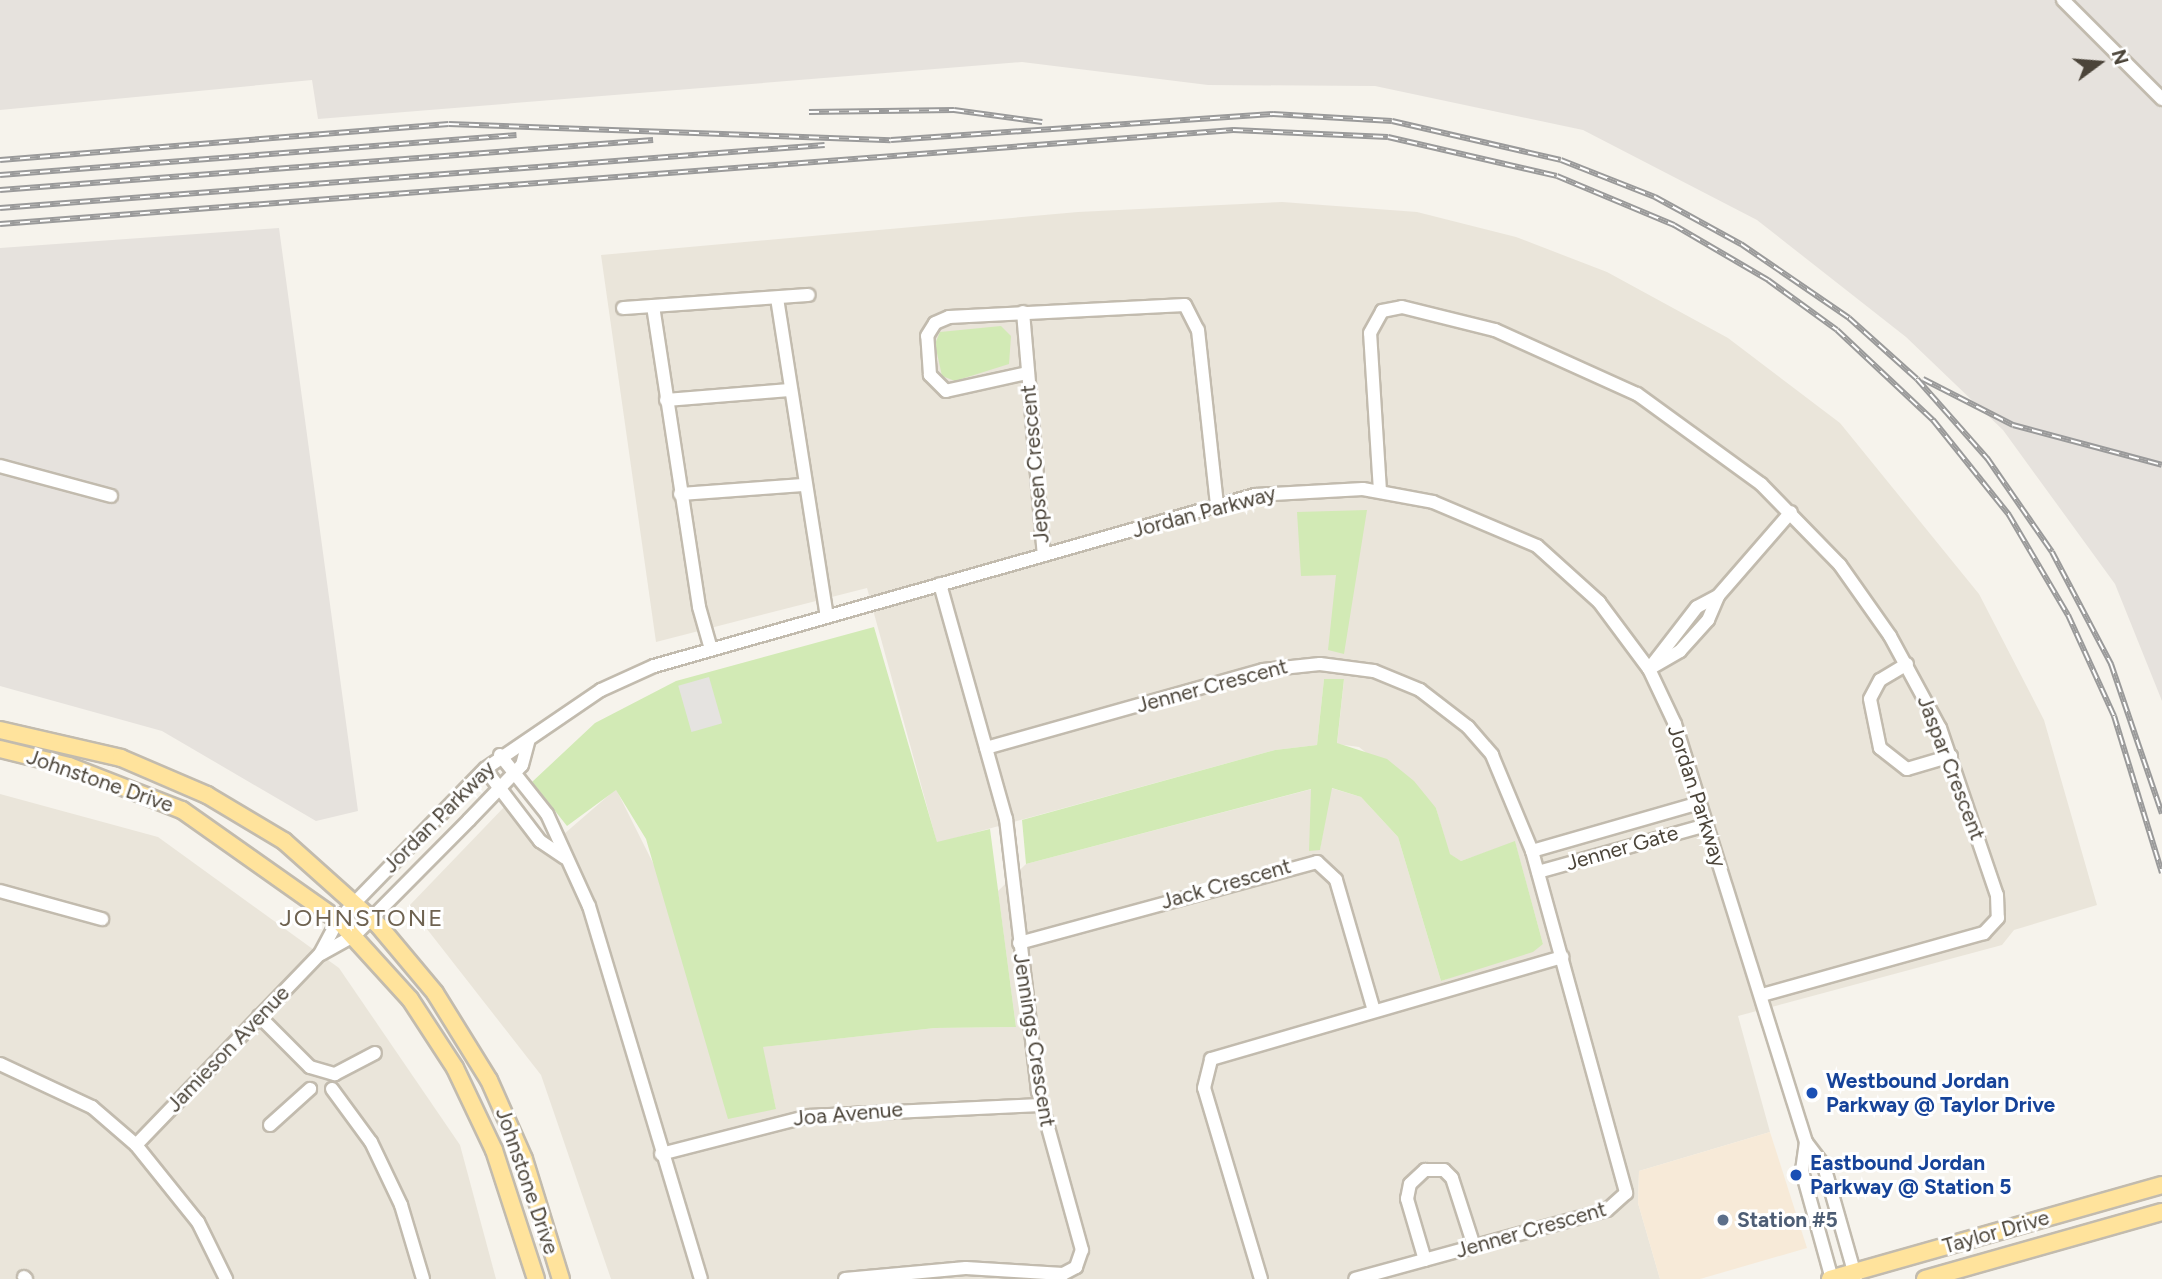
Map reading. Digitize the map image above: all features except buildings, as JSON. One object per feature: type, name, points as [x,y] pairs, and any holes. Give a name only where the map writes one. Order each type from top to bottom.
[{"type":"main road","name":"Johnstone Drive","points":[[0,730],[121,758],[207,794],[284,841],[371,918],[435,993],[489,1080],[524,1159],[561,1279]]},
{"type":"main road","name":"Johnstone Drive","points":[[0,749],[69,766],[182,810],[338,920],[410,999],[461,1079],[505,1179],[536,1279]]},
{"type":"main road","name":"Taylor Drive","points":[[1831,1279],[1855,1276],[2162,1185]]},
{"type":"main road","name":"Taylor Drive","points":[[1926,1279],[2162,1212]]},
{"type":"street","points":[[2063,0],[2162,99]]},
{"type":"street","points":[[623,308],[808,295]]},
{"type":"street","points":[[777,298],[804,485],[827,616]]},
{"type":"street","name":"Jepsen Crescent","points":[[1027,373],[946,391],[930,375],[925,346],[930,328],[943,319],[1165,301],[1190,309],[1198,330],[1217,506]]},
{"type":"street","points":[[653,306],[680,494],[711,649]]},
{"type":"street","name":"Jaspar Crescent","points":[[1380,491],[1370,333],[1382,311],[1402,307],[1494,330],[1603,375],[1706,440],[1791,512],[1840,565],[1907,664],[1951,756],[1997,895],[1993,927],[1762,995]]},
{"type":"street","name":"Jepsen Crescent","points":[[1023,312],[1044,555]]},
{"type":"street","points":[[666,400],[790,390]]},
{"type":"street","points":[[0,466],[111,496]]},
{"type":"street","points":[[680,494],[804,485]]},
{"type":"street","name":"Jordan Parkway","points":[[338,920],[500,755],[528,742],[601,690],[711,649],[1217,506],[1301,488],[1380,491],[1473,515],[1537,546],[1599,602],[1649,669],[1699,803],[1762,995],[1806,1142],[1825,1166],[1855,1276]]},
{"type":"street","points":[[1649,669],[1680,651],[1708,620],[1718,596],[1791,512]]},
{"type":"street","name":"Jennings Crescent","points":[[845,1279],[966,1268],[1055,1274],[1076,1267],[1080,1239],[1040,1105],[1006,819],[940,584]]},
{"type":"street","name":"Jenner Crescent","points":[[986,748],[1263,670],[1305,664],[1356,667],[1420,690],[1468,727],[1509,785],[1532,851],[1626,1193],[1606,1210],[1354,1279]]},
{"type":"street","points":[[1907,664],[1880,680],[1870,699],[1880,748],[1907,769],[1951,756]]},
{"type":"street","name":"Jordan Parkway","points":[[354,936],[515,772],[528,742]]},
{"type":"street","points":[[500,755],[547,814],[589,906],[661,1154],[701,1279]]},
{"type":"street","points":[[485,769],[540,841],[565,858]]},
{"type":"street","name":"Jenner Gate","points":[[1532,851],[1699,803]]},
{"type":"street","name":"Jenner Gate","points":[[1538,872],[1706,825]]},
{"type":"street","name":"Jack Crescent","points":[[1020,943],[1317,862],[1336,880],[1374,1011]]},
{"type":"street","points":[[0,891],[102,919]]},
{"type":"street","name":"Jamieson Avenue","points":[[136,1145],[320,954],[338,920]]},
{"type":"street","name":"Jamieson Avenue","points":[[320,954],[354,936]]},
{"type":"street","points":[[1261,1279],[1204,1088],[1207,1066],[1219,1056],[1562,957]]},
{"type":"street","points":[[259,1016],[310,1067],[335,1074],[375,1053]]},
{"type":"street","points":[[0,1064],[92,1107],[136,1145],[184,1201],[225,1279]]},
{"type":"street","points":[[310,1067],[310,1089]]},
{"type":"street","points":[[335,1074],[332,1089],[370,1142],[401,1205],[424,1279]]},
{"type":"street","points":[[270,1125],[310,1089],[332,1089]]},
{"type":"street","name":"Joa Avenue","points":[[661,1154],[809,1116],[1040,1105]]},
{"type":"street","name":"Jordan Parkway","points":[[1806,1142],[1802,1171],[1831,1279]]},
{"type":"street","points":[[1425,1260],[1407,1199],[1410,1184],[1425,1170],[1449,1174],[1474,1246]]},
{"type":"shaded area","points":[[0,0],[2162,0],[2162,701],[2115,584],[2003,430],[1906,337],[1757,220],[1583,130],[1375,86],[1208,85],[1022,62],[318,119],[312,80],[0,110]]},
{"type":"shaded area","points":[[1282,202],[1417,212],[1516,237],[1607,272],[1728,338],[1840,423],[1979,594],[2044,720],[2097,905],[2014,930],[2002,945],[1738,1016],[1770,1132],[1639,1171],[1638,1203],[1660,1279],[611,1279],[541,1075],[409,906],[508,803],[542,853],[616,789],[776,1109],[762,1047],[935,1028],[1016,1027],[998,891],[1026,864],[1312,789],[1320,849],[1331,788],[1361,797],[1398,837],[1441,981],[1543,944],[1515,842],[1461,861],[1449,854],[1436,808],[1359,747],[1337,744],[1344,680],[1324,679],[1317,745],[1275,750],[937,843],[867,588],[656,642],[601,255],[1078,212]]},
{"type":"shaded area","points":[[279,228],[358,811],[316,821],[162,731],[0,686],[0,248]]},
{"type":"shaded area","points":[[709,677],[722,723],[691,732],[678,686]]},
{"type":"shaded area","points":[[0,794],[158,837],[339,968],[460,1145],[496,1279],[0,1279]]},
{"type":"shaded area","points":[[1770,1132],[1807,1248],[1700,1279],[1660,1279],[1638,1203],[1639,1171]]},
{"type":"green space","points":[[1001,326],[1011,336],[1009,364],[955,381],[942,376],[935,344],[940,332]]},
{"type":"green space","points":[[1367,510],[1344,654],[1328,650],[1336,575],[1301,576],[1297,512]]},
{"type":"green space","points":[[874,627],[937,842],[990,829],[1016,1027],[935,1028],[763,1047],[776,1109],[728,1119],[646,839],[616,790],[567,826],[532,782],[595,723],[676,681]]},
{"type":"green space","points":[[1324,679],[1344,679],[1337,743],[1387,759],[1414,781],[1436,808],[1450,854],[1461,861],[1515,841],[1543,944],[1533,952],[1441,981],[1398,837],[1361,797],[1332,788],[1320,850],[1309,851],[1311,789],[1026,864],[1022,820],[1275,750],[1317,745]]},
{"type":"railway","points":[[809,112],[954,110],[1042,122]]},
{"type":"railway","points":[[0,160],[449,124],[891,140],[1273,114],[1392,121],[1561,160],[1655,197],[1741,244],[1849,318],[1917,379],[1987,458],[2052,552],[2111,664],[2162,814]]},
{"type":"railway","points":[[0,224],[1233,130],[1388,137],[1557,176],[1674,225],[1768,280],[1837,330],[1933,420],[2009,515],[2068,615],[2114,716],[2162,873]]},
{"type":"railway","points":[[0,175],[516,135]]},
{"type":"railway","points":[[0,190],[653,140]]},
{"type":"railway","points":[[0,208],[825,145]]},
{"type":"railway","points":[[1923,379],[2013,425],[2162,465]]},
{"type":"place","name":"Westbound Jordan Parkway @ Taylor Drive","points":[[1812,1093]]},
{"type":"place","name":"Eastbound Jordan Parkway @ Station 5","points":[[1796,1175]]},
{"type":"place","name":"Station #5","points":[[1723,1220]]},
{"type":"district","name":"JOHNSTONE","points":[[362,918]]}]
